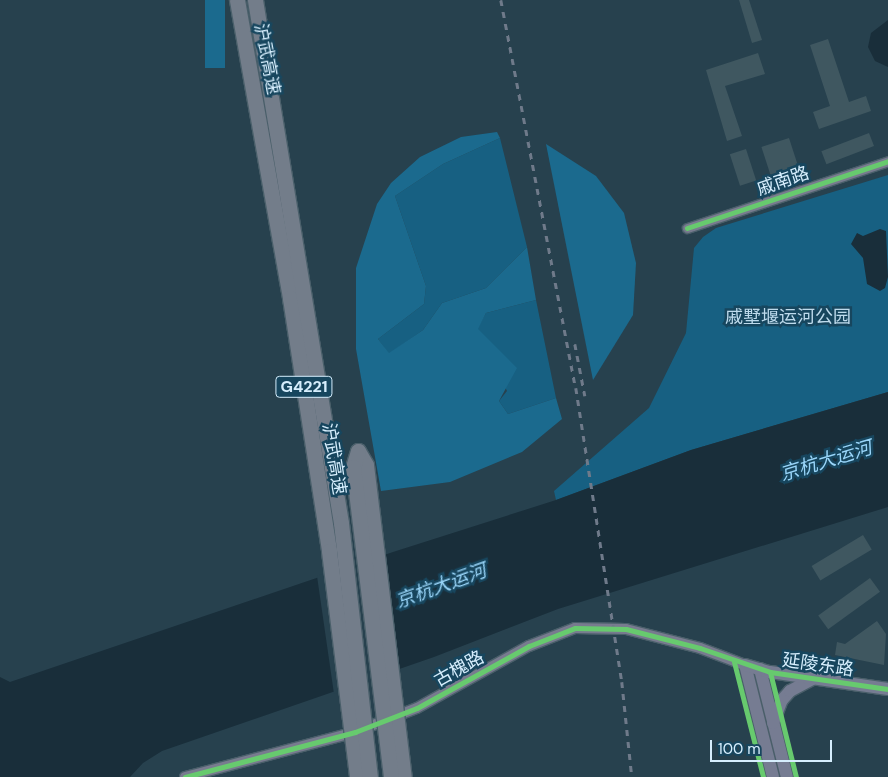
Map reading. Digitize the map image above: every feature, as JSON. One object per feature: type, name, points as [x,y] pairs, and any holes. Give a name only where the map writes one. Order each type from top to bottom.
[{"type":"highway","name":"沪武高速","points":[[237,0],[290,298],[329,552],[356,777]]},
{"type":"highway","name":"沪武高速","points":[[255,0],[342,523],[370,777]]},
{"type":"highway","name":"沪武高速","points":[[391,777],[353,467],[358,451],[366,465],[404,777]]},
{"type":"main road","name":"延陵东路","points":[[745,665],[888,689]]},
{"type":"main road","points":[[745,665],[773,777]]},
{"type":"main road","points":[[760,669],[787,777]]},
{"type":"main road","points":[[773,723],[782,700],[790,691],[816,678]]},
{"type":"street","name":"戚南路","points":[[687,228],[888,161]]},
{"type":"street","name":"古槐路","points":[[185,777],[364,728],[417,708],[551,635],[575,628],[626,629],[700,648],[745,665]]},
{"type":"green space","points":[[500,138],[527,247],[486,288],[442,303],[423,330],[389,354],[378,339],[424,304],[426,286],[395,196],[443,164]]},
{"type":"green space","name":"戚墅堰运河公园","points":[[888,175],[888,392],[691,450],[556,500],[554,491],[649,408],[686,333],[694,248],[703,237],[716,228]]},
{"type":"green space","points":[[536,300],[556,398],[508,414],[499,401],[507,391],[477,329],[486,313]]},
{"type":"shaded area","points":[[205,0],[225,0],[225,68],[205,68]]},
{"type":"shaded area","points":[[497,132],[500,138],[443,164],[395,196],[426,286],[424,304],[378,339],[389,353],[423,330],[442,303],[486,288],[527,247],[536,300],[486,313],[478,329],[517,368],[499,401],[508,414],[556,398],[562,419],[522,452],[450,482],[381,491],[356,349],[356,268],[377,204],[391,183],[420,157],[461,137]]},
{"type":"shaded area","points":[[546,144],[596,176],[624,213],[636,263],[633,315],[593,380]]},
{"type":"water","points":[[888,20],[888,67],[875,61],[868,47],[871,33]]},
{"type":"water","points":[[880,229],[886,231],[888,277],[885,288],[880,291],[867,284],[863,258],[851,244],[857,233],[863,236]]},
{"type":"water","name":"京杭大运河","points":[[888,392],[888,507],[558,609],[434,657],[162,751],[143,763],[130,777],[0,777],[0,677],[10,682],[393,552],[556,500],[691,450]]},
{"type":"pier","points":[[385,552],[400,671],[334,694],[317,576]]},
{"type":"building","points":[[739,0],[749,0],[762,40],[752,43]]},
{"type":"building","points":[[828,39],[849,102],[866,96],[871,111],[819,129],[813,112],[830,106],[810,45]]},
{"type":"building","points":[[758,53],[765,74],[725,86],[742,136],[727,141],[706,70]]},
{"type":"building","points":[[869,133],[874,146],[826,164],[821,151]]},
{"type":"building","points":[[789,138],[800,172],[773,181],[761,147]]},
{"type":"building","points":[[746,149],[756,180],[740,186],[730,154]]},
{"type":"building","points":[[863,535],[872,550],[820,580],[812,566]]},
{"type":"building","points":[[870,578],[880,592],[828,629],[818,616]]},
{"type":"building","points":[[877,621],[886,634],[884,665],[835,655],[837,642],[845,644]]},
{"type":"railway","points":[[501,0],[576,388],[622,682],[632,777]]},
{"type":"railway","points":[[575,344],[585,396]]},
{"type":"cycle path","points":[[687,228],[888,161]]},
{"type":"cycle path","points":[[185,777],[355,732],[417,708],[529,646],[575,628],[626,629],[700,648],[770,672],[888,689]]},
{"type":"cycle path","points":[[734,662],[763,777]]},
{"type":"cycle path","points":[[770,672],[796,777]]}]
